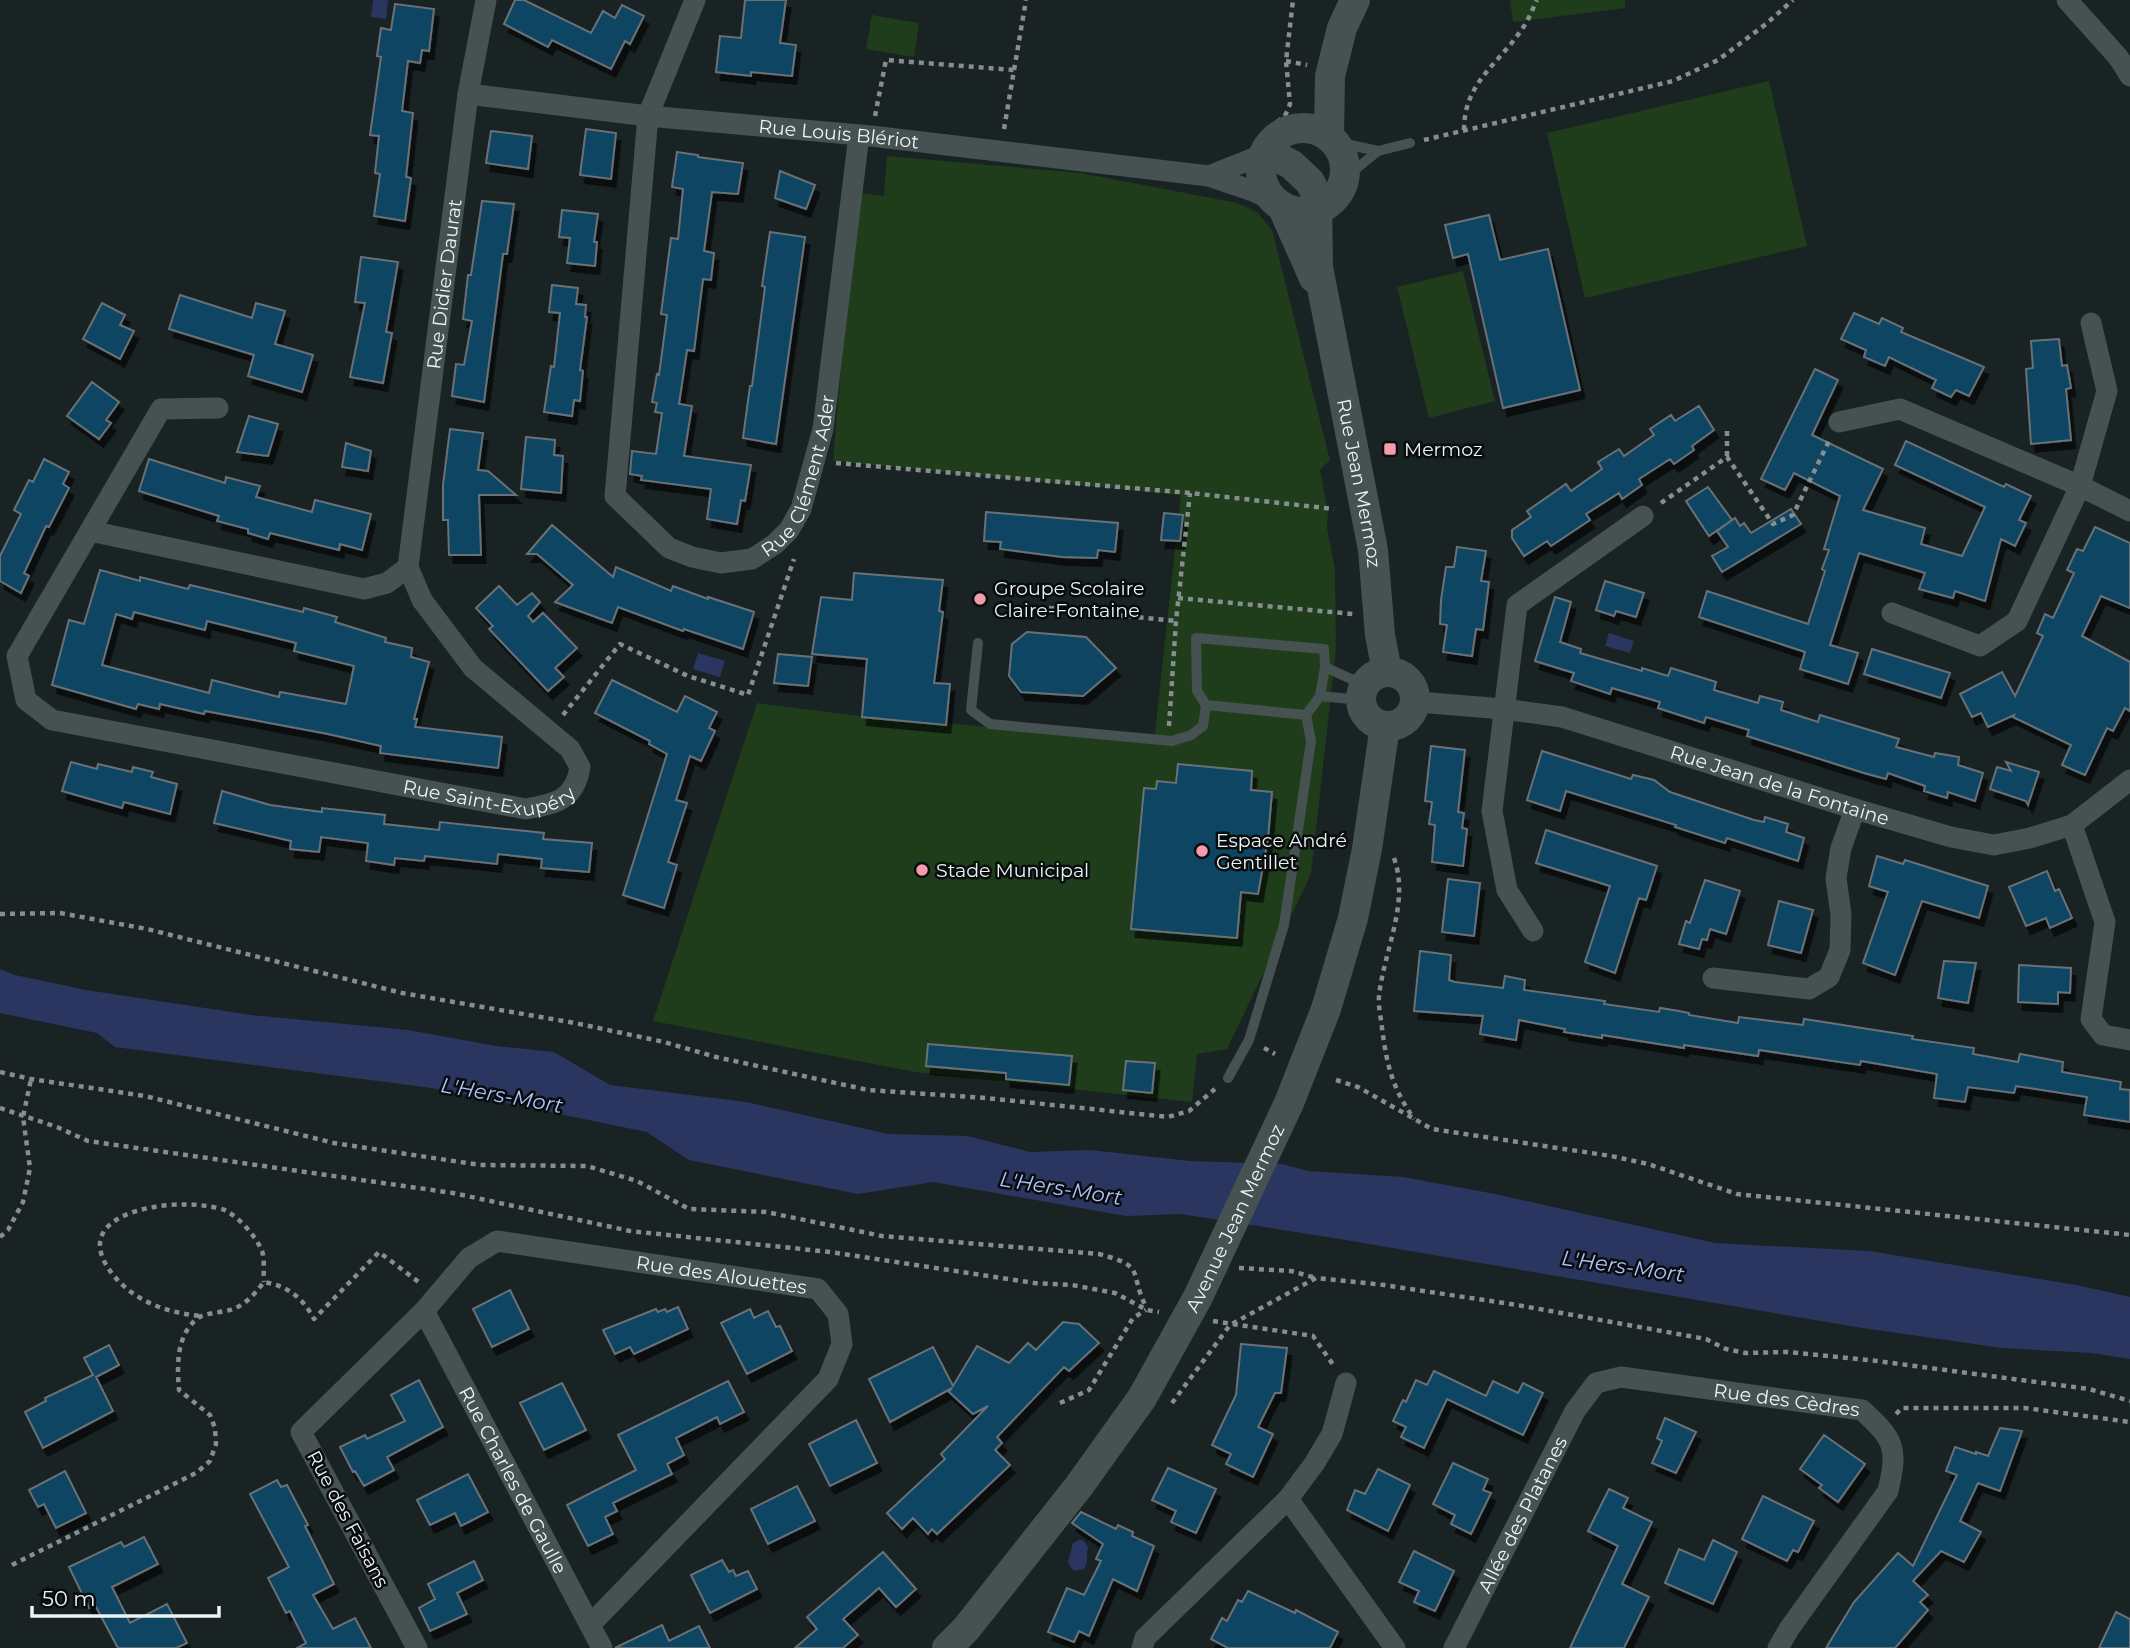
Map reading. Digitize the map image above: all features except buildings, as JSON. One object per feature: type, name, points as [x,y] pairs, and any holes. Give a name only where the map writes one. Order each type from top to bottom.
[{"type":"street","name":"Rue Didier Daurat","points":[[408,568],[468,94],[486,0]]},
{"type":"street","points":[[648,116],[695,0]]},
{"type":"street","points":[[1273,138],[1307,114],[1330,76],[1342,29],[1355,0]]},
{"type":"street","points":[[2067,0],[2124,53],[2130,76]]},
{"type":"street","points":[[1330,76],[1333,139]]},
{"type":"street","name":"Rue Louis Blériot","points":[[468,94],[1209,176],[1278,203]]},
{"type":"street","name":"Rue Clément Ader","points":[[648,116],[615,496],[668,548],[692,557],[721,563],[752,559],[775,544],[789,530],[801,509],[823,429],[865,136]]},
{"type":"street","points":[[1273,138],[1303,127],[1315,128],[1333,139],[1345,159],[1345,178],[1338,195],[1329,204],[1318,210],[1303,212],[1287,209],[1278,203]]},
{"type":"street","name":"Rue Louis Blériot","points":[[1209,176],[1273,138]]},
{"type":"street","points":[[1273,138],[1285,162],[1310,182],[1317,196],[1318,210]]},
{"type":"street","name":"Rue Jean Mermoz","points":[[1273,138],[1261,166],[1261,179],[1266,191],[1278,203],[1322,298]]},
{"type":"street","name":"Rue Jean Mermoz","points":[[1318,210],[1318,267],[1322,298],[1373,550],[1380,635],[1371,685]]},
{"type":"street","points":[[1892,613],[1980,646],[2017,621],[2080,486],[2107,391],[2091,323]]},
{"type":"street","name":"Rue Saint-Exupéry","points":[[218,408],[161,409],[17,656],[26,700],[52,720],[526,809],[556,803],[573,788],[579,777],[580,767],[570,749],[473,668],[422,600],[408,568]]},
{"type":"street","points":[[1839,422],[1900,409],[2080,486],[2130,511]]},
{"type":"street","points":[[1533,931],[1507,890],[1492,811],[1517,606],[1643,516]]},
{"type":"street","points":[[90,530],[364,589],[387,583],[408,568]]},
{"type":"street","points":[[1401,674],[1412,685],[1417,702],[1407,719],[1397,725],[1376,724],[1368,718],[1371,685],[1401,674]]},
{"type":"street","name":"Rue Jean de la Fontaine","points":[[1417,702],[1504,709],[1562,718],[1951,837],[1994,845],[2030,838],[2072,825],[2130,780]]},
{"type":"street","name":"Avenue Jean Mermoz","points":[[947,1648],[966,1629],[1079,1486],[1143,1398],[1198,1297],[1289,1103],[1326,1010],[1353,918],[1367,849],[1385,726]]},
{"type":"street","points":[[1713,978],[1809,989],[1829,977],[1840,950],[1841,915],[1836,878],[1841,848],[1855,808]]},
{"type":"street","points":[[2072,825],[2105,922],[2091,1019],[2103,1035],[2130,1040]]},
{"type":"street","name":"Rue des Alouettes","points":[[430,1303],[469,1258],[497,1241],[818,1289],[838,1314],[842,1344],[828,1379],[590,1625]]},
{"type":"street","name":"Rue Charles de Gaulle","points":[[430,1303],[602,1648]]},
{"type":"street","name":"Rue des Faisans","points":[[417,1648],[300,1432],[430,1303]]},
{"type":"street","name":"Rue des Cèdres","points":[[1596,1383],[1621,1377],[1862,1410],[1881,1427],[1892,1443],[1894,1467],[1888,1491],[1778,1648]]},
{"type":"street","points":[[1142,1648],[1145,1638],[1288,1499],[1332,1434],[1346,1383]]},
{"type":"street","name":"Allée des Platanes","points":[[1454,1648],[1575,1411],[1596,1383]]},
{"type":"street","points":[[1288,1499],[1395,1648]]},
{"type":"lane","points":[[1333,139],[1378,150],[1410,143]]},
{"type":"lane","points":[[1345,178],[1378,150]]},
{"type":"lane","points":[[978,643],[971,710],[990,724],[1172,741],[1191,735],[1203,726],[1206,705],[1197,691],[1196,638],[1324,649],[1325,667],[1320,696],[1306,715],[1311,741],[1284,925],[1249,1040],[1228,1078]]},
{"type":"lane","points":[[1325,667],[1371,685]]},
{"type":"lane","points":[[1320,696],[1371,685]]},
{"type":"lane","points":[[1206,705],[1306,715]]},
{"type":"path","points":[[1001,151],[1026,0]]},
{"type":"path","points":[[1273,138],[1290,104],[1286,61],[1293,0]]},
{"type":"path","points":[[1464,130],[1464,114],[1484,73],[1523,29],[1537,0]]},
{"type":"path","points":[[1410,143],[1673,82],[1718,60],[1793,0]]},
{"type":"path","points":[[865,136],[886,61],[1014,70]]},
{"type":"path","points":[[1727,431],[1727,457],[1773,524],[1793,515],[1839,422]]},
{"type":"path","points":[[1643,516],[1727,457]]},
{"type":"path","points":[[814,462],[1190,493],[1334,509]]},
{"type":"path","points":[[1172,741],[1168,729],[1175,621],[1190,493]]},
{"type":"path","points":[[550,733],[620,644],[688,676],[748,695],[796,553],[789,530]]},
{"type":"path","points":[[1178,598],[1354,614]]},
{"type":"path","points":[[1049,608],[1175,621]]},
{"type":"path","points":[[1367,849],[1385,850],[1394,858],[1400,875],[1398,905],[1378,998],[1388,1068],[1404,1103],[1417,1122]]},
{"type":"path","points":[[0,914],[60,914],[148,929],[402,993],[575,1023],[868,1090],[986,1098],[1168,1117],[1189,1111],[1228,1078]]},
{"type":"path","points":[[0,1072],[145,1096],[347,1145],[480,1165],[587,1166],[637,1181],[690,1209],[766,1212],[882,1236],[1099,1254],[1125,1261],[1135,1270],[1147,1310]]},
{"type":"path","points":[[0,1237],[8,1230],[23,1202],[30,1168],[23,1117],[31,1079]]},
{"type":"path","points":[[1336,1080],[1358,1087],[1432,1129],[1611,1156],[1648,1164],[1737,1194],[2130,1235]]},
{"type":"path","points":[[0,1108],[57,1126],[88,1141],[453,1193],[630,1231],[830,1252],[1034,1283],[1072,1285],[1115,1293],[1147,1310]]},
{"type":"path","points":[[191,1203],[225,1210],[246,1227],[262,1251],[264,1282],[248,1301],[229,1311],[200,1316],[174,1313],[135,1296],[104,1264],[100,1246],[103,1231],[121,1216],[151,1206],[191,1203]]},
{"type":"path","points":[[264,1282],[280,1285],[295,1294],[314,1319],[379,1252],[430,1303]]},
{"type":"path","points":[[1238,1268],[1291,1271],[1316,1278],[1384,1285],[1517,1305],[1706,1339],[1726,1349],[1746,1353],[1788,1352],[1877,1360],[2090,1390],[2130,1401]]},
{"type":"path","points":[[1316,1278],[1230,1325],[1313,1336],[1346,1383]]},
{"type":"path","points":[[1060,1403],[1089,1390],[1133,1318],[1147,1310]]},
{"type":"path","points":[[12,1565],[196,1473],[209,1461],[216,1444],[215,1428],[210,1415],[179,1390],[177,1362],[185,1332],[200,1316]]},
{"type":"path","points":[[1881,1427],[1902,1408],[2025,1408],[2130,1422]]},
{"type":"green space","points":[[1510,0],[1625,0],[1625,8],[1513,22]]},
{"type":"green space","points":[[872,15],[919,23],[914,57],[866,49]]},
{"type":"green space","points":[[1769,81],[1807,246],[1585,298],[1547,133]]},
{"type":"green space","points":[[887,156],[1081,173],[1237,203],[1257,212],[1272,230],[1330,460],[1320,470],[1335,570],[1336,650],[1311,874],[1227,1049],[1197,1054],[1192,1102],[915,1072],[653,1021],[757,703],[860,716],[1154,741],[1181,495],[833,461],[861,193],[884,196]]},
{"type":"green space","points":[[1463,271],[1495,401],[1429,418],[1397,287]]},
{"type":"water","points":[[373,0],[388,0],[386,19],[371,17]]},
{"type":"water","points":[[1609,633],[1634,641],[1630,653],[1605,646]]},
{"type":"water","points":[[698,653],[725,661],[720,677],[693,669]]},
{"type":"water","name":"L'Hers-Mort","points":[[0,969],[15,975],[86,990],[251,1015],[408,1030],[496,1046],[554,1052],[610,1085],[746,1102],[888,1134],[967,1136],[1030,1152],[1090,1150],[1190,1161],[1282,1164],[1308,1171],[1403,1177],[1495,1194],[1715,1243],[1869,1251],[2076,1285],[2130,1297],[2130,1359],[2091,1353],[2002,1348],[1856,1327],[1181,1214],[1126,1216],[933,1182],[858,1194],[689,1160],[647,1132],[432,1088],[115,1047],[97,1033],[0,1013]]},
{"type":"water","points":[[1083,1540],[1088,1547],[1087,1561],[1084,1569],[1075,1571],[1068,1562],[1073,1543]]},
{"type":"place","name":"Mermoz","points":[[1390,449]]},
{"type":"place","name":"Groupe Scolaire Claire-Fontaine","points":[[980,599]]},
{"type":"place","name":"Espace André Gentillet","points":[[1202,851]]},
{"type":"place","name":"Stade Municipal","points":[[922,870]]}]
